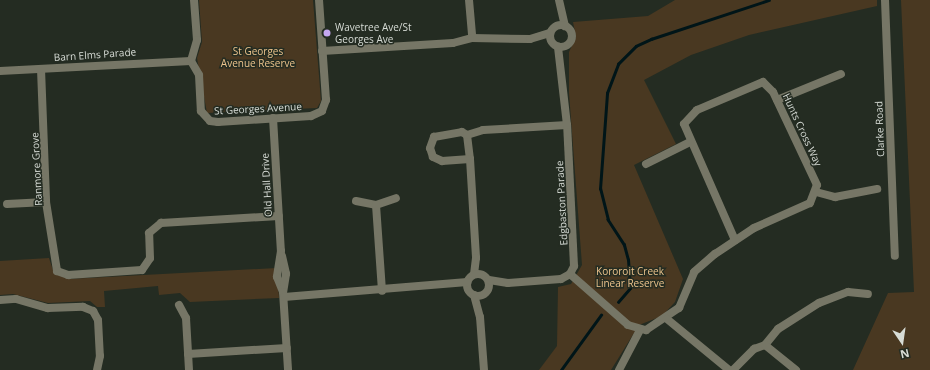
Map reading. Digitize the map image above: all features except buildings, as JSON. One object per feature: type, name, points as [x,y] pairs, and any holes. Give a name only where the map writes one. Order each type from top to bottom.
[{"type":"street","points":[[191,61],[197,40],[194,0]]},
{"type":"street","name":"St Georges Avenue","points":[[191,61],[199,75],[202,111],[207,119],[218,122],[311,116],[322,111],[326,100],[319,0]]},
{"type":"street","points":[[469,0],[472,38]]},
{"type":"street","name":"Clarke Road","points":[[885,0],[895,256]]},
{"type":"street","points":[[530,39],[565,26],[559,2]]},
{"type":"street","points":[[559,2],[553,30],[559,45]]},
{"type":"street","name":"Edgbaston Parade","points":[[565,26],[572,36],[559,45],[563,67],[575,258],[570,274]]},
{"type":"street","points":[[322,51],[454,43],[472,38],[530,39],[559,45]]},
{"type":"street","name":"Barn Elms Parade","points":[[0,72],[191,61]]},
{"type":"street","name":"Ranmore Grove","points":[[41,69],[46,202],[55,267],[68,275],[142,270],[150,258],[149,233],[161,223],[279,216]]},
{"type":"street","points":[[777,100],[841,74]]},
{"type":"street","name":"Hunts Cross Way","points":[[735,240],[690,142],[684,124],[697,110],[759,82],[767,85],[777,100],[816,192]]},
{"type":"street","name":"Old Hall Drive","points":[[273,118],[280,251],[277,277],[284,294],[288,370]]},
{"type":"street","points":[[470,159],[442,162],[433,157],[430,148],[438,134],[467,135],[482,130],[567,125]]},
{"type":"street","points":[[467,135],[478,274],[488,287]]},
{"type":"street","points":[[646,164],[690,142]]},
{"type":"street","points":[[619,370],[640,330],[667,319],[686,296],[694,272],[735,240],[810,203],[816,192],[834,197],[877,189]]},
{"type":"street","points":[[356,201],[376,205],[396,198]]},
{"type":"street","points":[[7,204],[46,202]]},
{"type":"street","points":[[376,205],[382,291]]},
{"type":"street","points":[[478,274],[470,289],[480,317],[484,370]]},
{"type":"street","points":[[284,294],[382,291],[448,286],[470,289],[508,283],[561,279],[570,274],[628,325],[640,330]]},
{"type":"street","points":[[480,317],[488,287]]},
{"type":"street","points":[[733,370],[754,349],[765,345],[778,329],[819,303],[848,292],[868,294]]},
{"type":"street","points":[[0,300],[16,299],[48,308],[82,307],[93,312],[98,320],[100,356],[97,370]]},
{"type":"street","points":[[179,305],[186,318],[189,370]]},
{"type":"street","points":[[667,319],[729,370]]},
{"type":"street","points":[[765,345],[796,370]]},
{"type":"street","points":[[188,354],[287,348]]},
{"type":"green space","name":"St Georges Avenue Reserve","points":[[199,0],[313,0],[321,101],[317,108],[207,113],[197,58],[202,42]]},
{"type":"green space","name":"Kororoit Creek Linear Reserve","points":[[675,0],[877,0],[877,6],[749,35],[691,55],[644,80],[676,144],[634,165],[683,279],[675,302],[662,316],[639,325],[611,370],[539,370],[557,346],[558,287],[571,284],[582,265],[569,93],[569,52],[576,37],[573,22],[648,16]]},
{"type":"green space","points":[[901,0],[930,0],[930,370],[853,370],[888,293],[914,292]]},
{"type":"green space","points":[[49,258],[54,273],[69,279],[277,268],[279,298],[190,302],[180,293],[159,295],[158,286],[104,291],[105,307],[97,307],[90,301],[48,303],[13,294],[0,295],[0,261]]},
{"type":"waterway","points":[[618,302],[630,288],[628,260],[624,245],[608,220],[600,189],[607,93],[618,64],[636,46],[651,39],[769,0]]},
{"type":"waterway","points":[[561,370],[601,315]]},
{"type":"place","name":"Wavetree Ave/St Georges Ave","points":[[327,33]]}]
